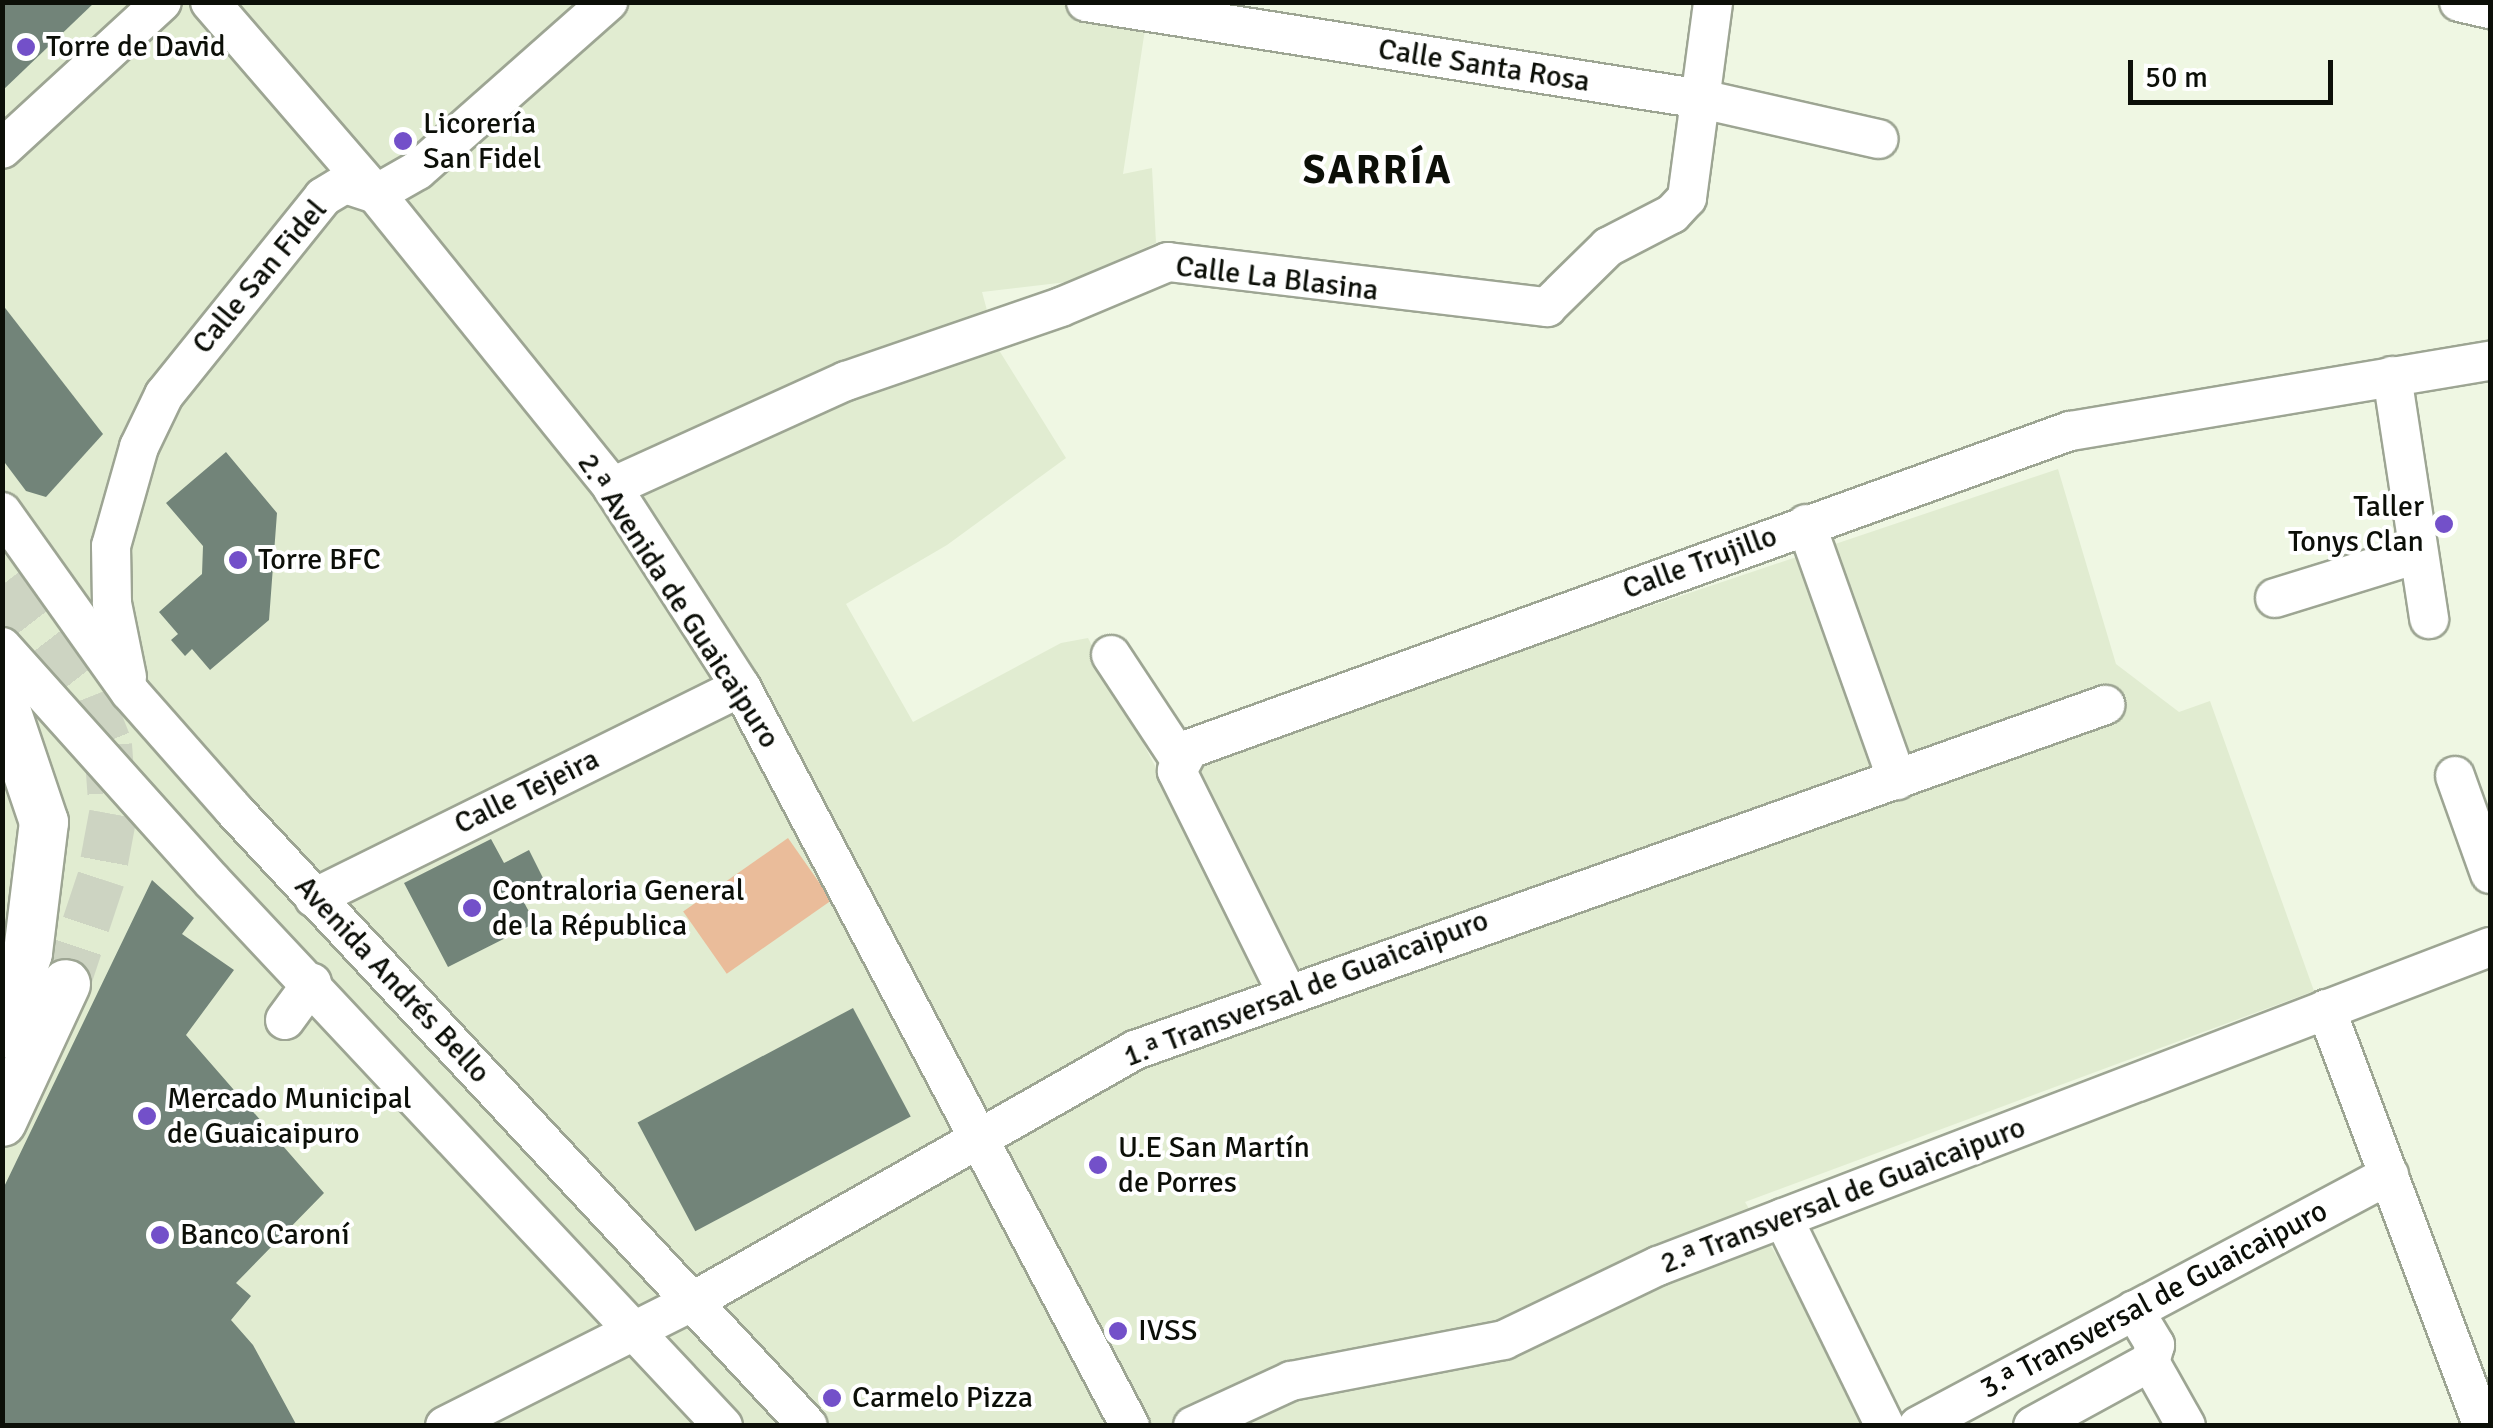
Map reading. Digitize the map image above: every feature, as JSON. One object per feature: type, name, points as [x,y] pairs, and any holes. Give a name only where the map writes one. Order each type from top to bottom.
[{"type":"main road","points":[[2,698],[44,822],[28,953],[2,1034]]},
{"type":"main road","points":[[2,1122],[66,984]]},
{"type":"street","points":[[2,148],[162,2]]},
{"type":"street","name":"2.ª Avenida de Guaicaipuro","points":[[210,2],[376,194],[612,487],[741,687],[980,1133],[1130,1426]]},
{"type":"street","points":[[376,194],[418,170],[608,2]]},
{"type":"street","name":"Calle Santa Rosa","points":[[1086,2],[1156,8],[1701,99],[1880,139]]},
{"type":"street","name":"Calle La Blasina","points":[[612,487],[846,381],[1061,307],[1168,262],[1547,308],[1608,248],[1681,207],[1701,99],[1713,2]]},
{"type":"street","points":[[2459,2],[2490,9]]},
{"type":"street","name":"Calle San Fidel","points":[[130,692],[112,603],[111,546],[139,447],[164,395],[323,197],[345,184],[376,194]]},
{"type":"street","name":"Calle Trujillo","points":[[1178,758],[1806,524],[2070,431],[2490,360]]},
{"type":"street","points":[[2392,376],[2429,619]]},
{"type":"street","name":"Avenida Andrés Bello","points":[[2,512],[130,692],[314,898],[695,1300],[808,1426]]},
{"type":"street","points":[[1806,524],[1897,780]]},
{"type":"street","points":[[2275,598],[2417,554]]},
{"type":"street","name":"Avenida Andrés Bello","points":[[2,647],[723,1426]]},
{"type":"street","points":[[1111,654],[1178,758],[1177,771],[1287,993]]},
{"type":"street","name":"Calle Tejeira","points":[[314,898],[741,687]]},
{"type":"street","name":"1.ª Transversal de Guaicaipuro","points":[[444,1426],[695,1300],[980,1133],[1135,1050],[2105,704]]},
{"type":"street","points":[[2455,776],[2490,874]]},
{"type":"street","name":"2.ª Transversal de Guaicaipuro","points":[[1194,1426],[1290,1381],[1504,1340],[1641,1273],[2490,947]]},
{"type":"street","points":[[285,1020],[312,983]]},
{"type":"street","points":[[2326,1010],[2483,1426]]},
{"type":"street","name":"3.ª Transversal de Guaicaipuro","points":[[1918,1426],[2389,1175]]},
{"type":"street","points":[[1783,1218],[1886,1426]]},
{"type":"street","points":[[2033,1426],[2150,1362],[2155,1345],[2134,1310]]},
{"type":"street","points":[[2150,1362],[2186,1426]]},
{"type":"shaded area","points":[[3,3],[1149,3],[1123,174],[1152,168],[1156,243],[1067,282],[982,292],[997,347],[1066,458],[947,545],[846,604],[913,722],[1061,643],[1088,638],[1163,781],[1419,684],[2058,469],[2116,664],[2179,712],[2210,701],[2314,991],[1745,1202],[1876,1425],[3,1426]]},
{"type":"shaded area","points":[[788,838],[832,900],[727,974],[683,911]]},
{"type":"building","name":"Torre de David","points":[[2,2],[95,2],[2,91]]},
{"type":"building","points":[[2,304],[103,434],[46,497],[26,491],[2,459]]},
{"type":"building","name":"Torre BFC","points":[[226,452],[277,513],[269,620],[210,670],[192,649],[185,656],[171,640],[178,634],[159,612],[202,574],[203,546],[166,503]]},
{"type":"building","name":"Contraloria General de la Républica","points":[[491,839],[504,863],[529,850],[544,880],[519,893],[535,923],[448,967],[404,883]]},
{"type":"building","name":"Mercado Municipal de Guaicaipuro","points":[[152,880],[194,918],[182,934],[234,970],[186,1035],[324,1193],[236,1283],[251,1296],[231,1320],[253,1345],[297,1426],[2,1426],[2,1191]]},
{"type":"building","points":[[853,1008],[911,1117],[695,1231],[638,1123]]},
{"type":"tunnel","points":[[2,585],[89,697],[108,745],[113,814],[101,879],[66,984]]},
{"type":"place","name":"Torre de David","points":[[26,47]]},
{"type":"place","name":"Licorería San Fidel","points":[[403,141]]},
{"type":"place","name":"Taller Tonys Clan","points":[[2444,524]]},
{"type":"place","name":"Torre BFC","points":[[238,560]]},
{"type":"place","name":"Contraloria General de la Républica","points":[[472,908]]},
{"type":"place","name":"Mercado Municipal de Guaicaipuro","points":[[147,1116]]},
{"type":"place","name":"U.E San Martín de Porres","points":[[1098,1165]]},
{"type":"place","name":"Banco Caroní","points":[[160,1235]]},
{"type":"place","name":"IVSS","points":[[1118,1331]]},
{"type":"place","name":"Carmelo Pizza","points":[[832,1398]]},
{"type":"district","name":"SARRÍA","points":[[1378,170]]}]
